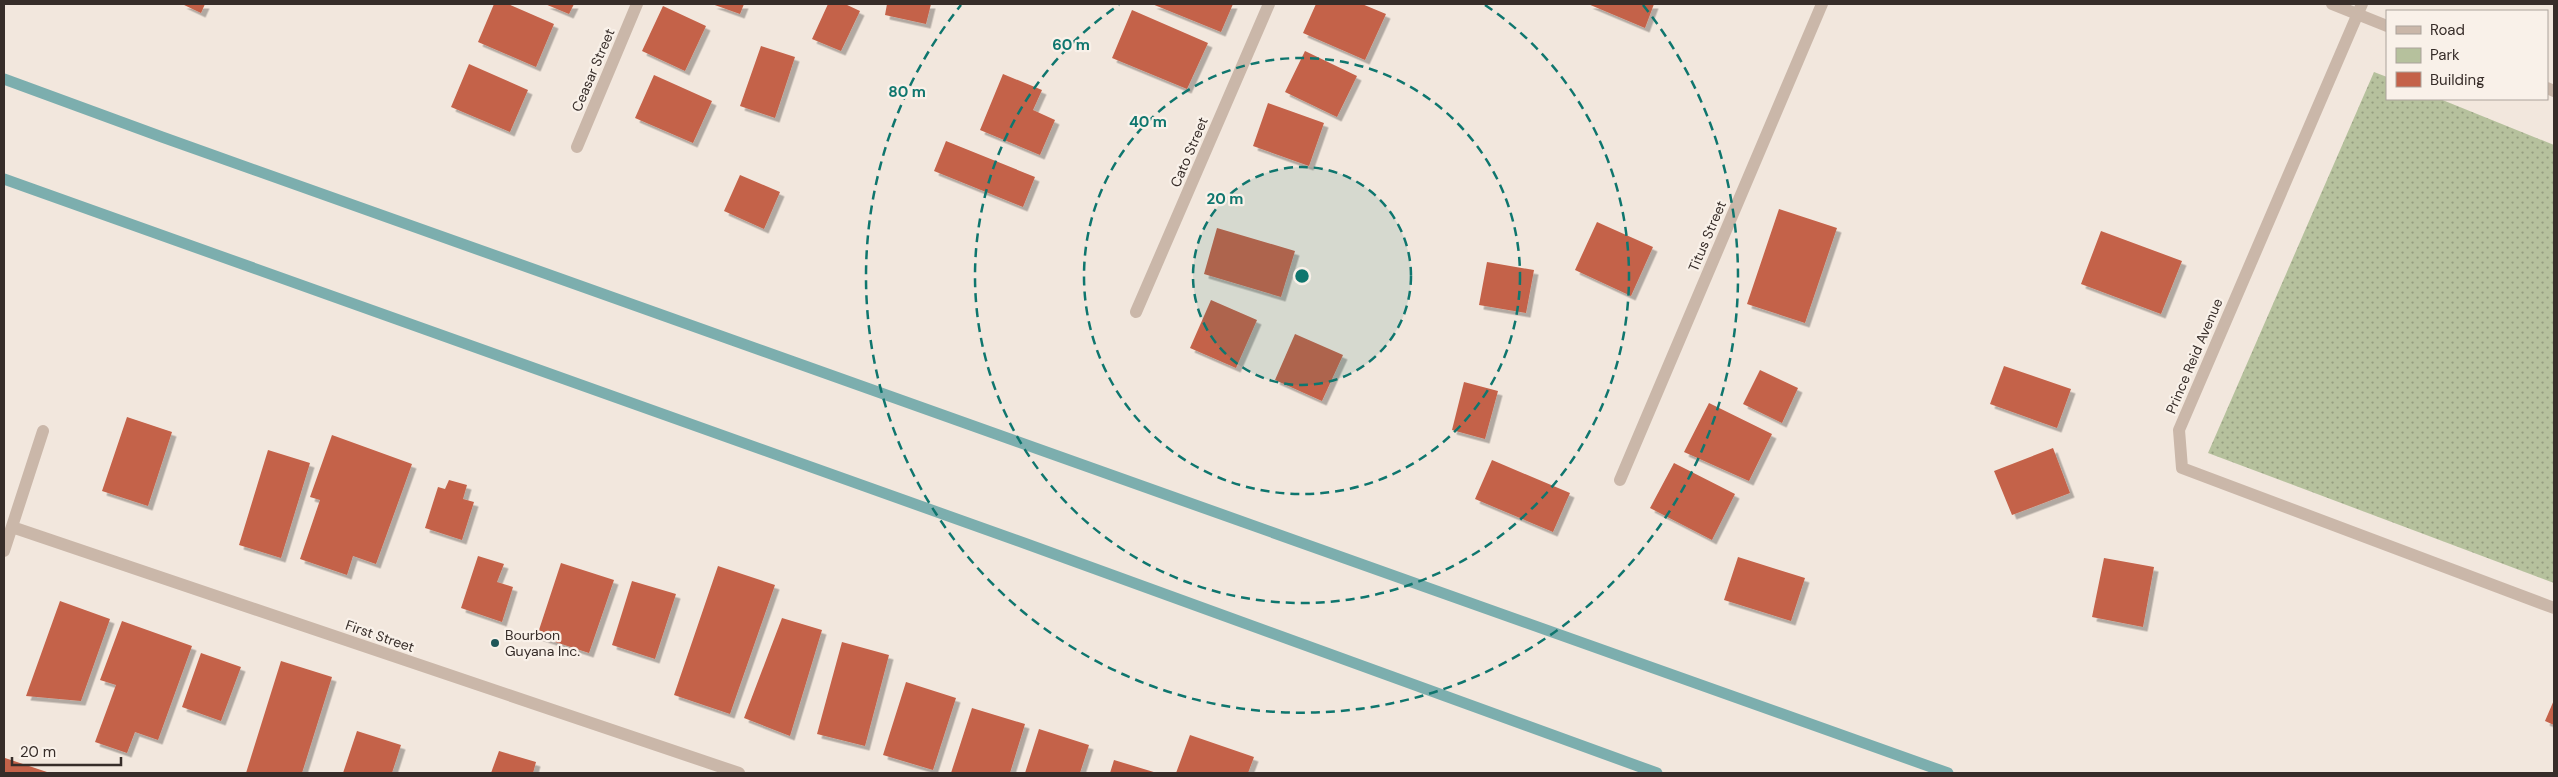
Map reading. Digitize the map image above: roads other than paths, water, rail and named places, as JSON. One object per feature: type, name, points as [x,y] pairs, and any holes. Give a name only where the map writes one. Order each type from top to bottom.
[{"type":"street","name":"Ceasar Street","points":[[577,147],[637,4]]},
{"type":"street","name":"Cato Street","points":[[1136,312],[1269,4]]},
{"type":"street","name":"Titus Street","points":[[1620,480],[1822,4]]},
{"type":"street","points":[[2332,4],[2359,9],[2386,25]]},
{"type":"street","name":"Prince Reid Avenue","points":[[2359,9],[2179,430],[2182,468],[2554,608]]},
{"type":"street","points":[[4,551],[43,431]]},
{"type":"street","name":"First Street","points":[[12,526],[739,773]]},
{"type":"waterway","points":[[4,79],[162,137],[1948,773]]},
{"type":"waterway","points":[[4,179],[1024,543],[1657,773]]},
{"type":"place","name":"Bourbon Guyana Inc.","points":[[495,643]]}]
